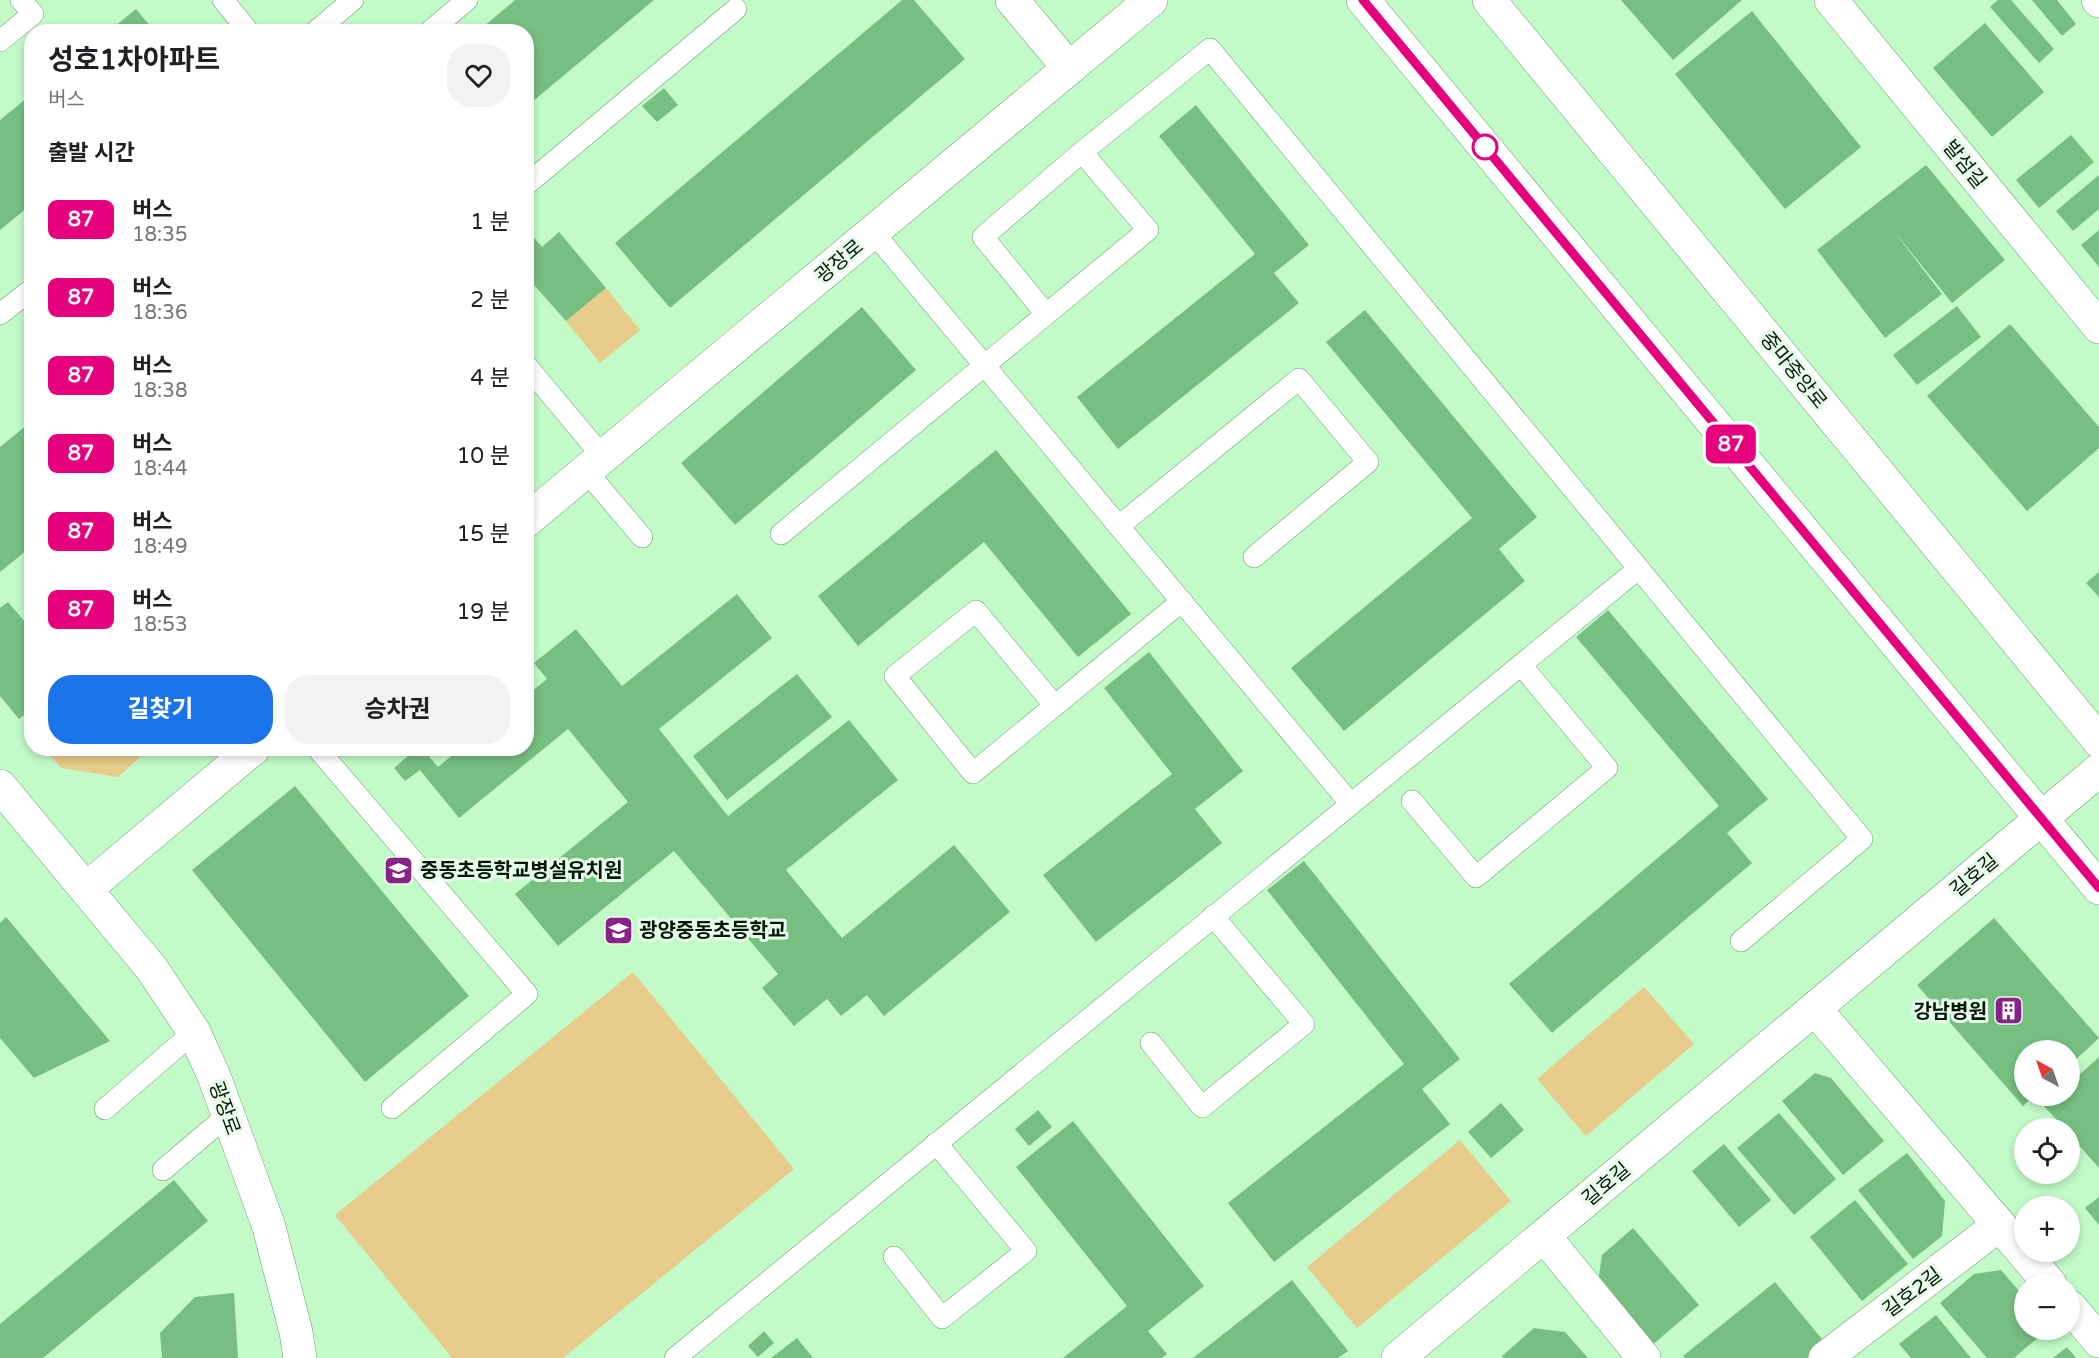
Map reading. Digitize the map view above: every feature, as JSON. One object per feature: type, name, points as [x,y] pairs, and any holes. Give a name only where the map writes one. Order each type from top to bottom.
[{"type":"street","points":[[1012,0],[1069,68]]},
{"type":"street","name":"광장로","points":[[534,514],[1151,0]]},
{"type":"street","points":[[1363,0],[2099,888]]},
{"type":"street","name":"중마중앙로","points":[[1489,0],[2099,741]]},
{"type":"street","name":"발섬길","points":[[1831,0],[2099,327]]},
{"type":"street","points":[[86,889],[244,756]]},
{"type":"street","name":"길호길","points":[[1398,1358],[2089,779]]},
{"type":"street","name":"광장로","points":[[0,786],[152,969],[194,1032],[214,1076],[269,1227],[296,1332],[300,1358]]},
{"type":"street","points":[[1815,1009],[2041,1274]]},
{"type":"street","name":"길호2길","points":[[1825,1358],[1999,1225]]},
{"type":"street","points":[[1544,1236],[1644,1358]]},
{"type":"street","points":[[2080,1319],[2099,1341]]},
{"type":"lane","points":[[0,41],[33,14],[21,0]]},
{"type":"lane","points":[[223,0],[242,24]]},
{"type":"lane","points":[[331,24],[353,0]]},
{"type":"lane","points":[[438,24],[467,0]]},
{"type":"lane","points":[[534,178],[736,9]]},
{"type":"lane","points":[[1046,314],[983,237],[1082,152],[1210,49],[1862,839],[1741,941]]},
{"type":"lane","points":[[782,534],[1148,230],[1082,152]]},
{"type":"lane","points":[[873,232],[1350,803]]},
{"type":"lane","points":[[0,314],[24,295]]},
{"type":"lane","points":[[534,376],[642,537]]},
{"type":"lane","points":[[1119,526],[1299,379],[1368,462],[1254,557]]},
{"type":"lane","points":[[675,1358],[1638,569]]},
{"type":"lane","points":[[1055,706],[976,611],[895,676],[973,773],[1055,706],[1182,601]]},
{"type":"lane","points":[[1412,801],[1476,877],[1607,768],[1521,665]]},
{"type":"lane","points":[[325,756],[527,994],[392,1108]]},
{"type":"lane","points":[[1151,1043],[1202,1107],[1304,1024],[1213,916]]},
{"type":"lane","points":[[105,1109],[194,1032]]},
{"type":"lane","points":[[164,1170],[228,1115]]},
{"type":"lane","points":[[894,1257],[942,1318],[1026,1251],[936,1143]]},
{"type":"shaded area","points":[[606,288],[640,330],[600,363],[566,321]]},
{"type":"shaded area","points":[[51,756],[140,757],[118,777],[61,768]]},
{"type":"shaded area","points":[[633,972],[794,1169],[563,1358],[452,1358],[335,1215]]},
{"type":"shaded area","points":[[1644,987],[1694,1044],[1586,1136],[1537,1079]]},
{"type":"shaded area","points":[[1460,1140],[1511,1201],[1357,1328],[1307,1267]]},
{"type":"building","points":[[515,0],[654,0],[534,100],[534,24],[486,24]]},
{"type":"building","points":[[902,0],[914,0],[965,59],[670,308],[615,243]]},
{"type":"building","points":[[1621,0],[1742,0],[1673,60]]},
{"type":"building","points":[[1998,0],[2011,0],[2054,49],[2039,63],[1990,7]]},
{"type":"building","points":[[2032,0],[2057,0],[2076,24],[2062,36]]},
{"type":"building","points":[[136,9],[148,24],[118,24]]},
{"type":"building","points":[[1752,11],[1861,147],[1785,209],[1675,74]]},
{"type":"building","points":[[1985,23],[2044,92],[1992,137],[1933,68]]},
{"type":"building","points":[[664,88],[678,105],[657,122],[642,106]]},
{"type":"building","points":[[24,100],[24,210],[0,230],[0,120]]},
{"type":"building","points":[[1196,105],[1309,245],[1274,273],[1299,303],[1118,449],[1077,397],[1255,254],[1159,136]]},
{"type":"building","points":[[2071,135],[2094,162],[2039,208],[2016,180]]},
{"type":"building","points":[[1926,165],[2005,260],[1952,303],[1893,230],[1942,294],[1885,338],[1817,250]]},
{"type":"building","points":[[2099,175],[2099,209],[2073,231],[2056,211]]},
{"type":"building","points":[[2099,230],[2099,267],[2081,245]]},
{"type":"building","points":[[559,232],[606,288],[566,321],[534,285],[534,238],[542,247]]},
{"type":"building","points":[[1957,306],[1981,337],[1917,385],[1893,355]]},
{"type":"building","points":[[862,307],[916,370],[735,525],[681,463]]},
{"type":"building","points":[[1365,310],[1537,517],[1499,549],[1525,581],[1344,731],[1291,668],[1472,518],[1326,342]]},
{"type":"building","points":[[2010,324],[2099,427],[2099,448],[2027,511],[1927,396]]},
{"type":"building","points":[[24,428],[24,552],[0,572],[0,447]]},
{"type":"building","points":[[996,450],[1131,614],[1078,657],[984,542],[858,646],[818,596]]},
{"type":"building","points":[[2099,572],[2099,597],[2086,583]]},
{"type":"building","points":[[737,594],[772,638],[659,729],[728,816],[849,720],[898,780],[786,870],[842,938],[954,845],[1010,912],[884,1016],[867,995],[841,1016],[827,999],[794,1026],[762,988],[778,974],[674,851],[558,946],[515,894],[628,802],[568,729],[459,818],[420,770],[405,781],[394,768],[408,756],[429,756],[438,767],[451,756],[534,756],[534,690],[547,679],[534,663],[576,629],[622,686]]},
{"type":"building","points":[[8,602],[24,621],[24,715],[19,719],[0,696],[0,608]]},
{"type":"building","points":[[1608,610],[1768,799],[1727,833],[1752,863],[1552,1033],[1509,984],[1719,806],[1576,637]]},
{"type":"building","points":[[1149,652],[1243,771],[1195,809],[1222,843],[1096,942],[1043,875],[1172,774],[1104,688]]},
{"type":"building","points":[[797,674],[832,717],[727,800],[693,756]]},
{"type":"building","points":[[295,786],[469,996],[365,1082],[192,870]]},
{"type":"building","points":[[1304,861],[1460,1059],[1422,1089],[1450,1124],[1274,1262],[1228,1203],[1404,1064],[1267,890]]},
{"type":"building","points":[[6,917],[110,1041],[34,1078],[0,1038],[0,923]]},
{"type":"building","name":"강남병원","points":[[1994,918],[2099,1038],[2080,1056],[2080,1040],[2014,1040],[2014,1096],[1917,985]]},
{"type":"building","points":[[2099,1057],[2099,1168],[2080,1146],[2080,1118],[2055,1118],[2044,1106],[2080,1106],[2080,1074]]},
{"type":"building","points":[[1815,1073],[1831,1078],[1884,1141],[1843,1175],[1782,1101]]},
{"type":"building","points":[[1501,1103],[1524,1130],[1491,1158],[1468,1132]]},
{"type":"building","points":[[1038,1110],[1052,1127],[1029,1146],[1015,1129]]},
{"type":"building","points":[[1779,1113],[1836,1179],[1794,1215],[1737,1148]]},
{"type":"building","points":[[1073,1121],[1204,1286],[1148,1331],[1167,1354],[1162,1358],[1063,1358],[1127,1306],[1016,1167]]},
{"type":"building","points":[[1724,1144],[1771,1200],[1739,1227],[1692,1171]]},
{"type":"building","points":[[1907,1153],[1945,1201],[1942,1236],[1913,1259],[1858,1190]]},
{"type":"building","points":[[174,1180],[208,1221],[43,1358],[0,1358],[0,1324]]},
{"type":"building","points":[[2099,1197],[2099,1225],[2085,1208]]},
{"type":"building","points":[[1855,1200],[1908,1264],[1862,1301],[1810,1237]]},
{"type":"building","points":[[1633,1228],[1699,1305],[1651,1346],[1598,1283],[1602,1255]]},
{"type":"building","points":[[2001,1270],[2014,1285],[2014,1340],[2035,1340],[2014,1358],[1987,1358],[1940,1303],[1974,1274]]},
{"type":"building","points":[[1292,1280],[1348,1351],[1338,1358],[1193,1358]]},
{"type":"building","points":[[1775,1282],[1826,1344],[1809,1358],[1685,1358],[1683,1356]]},
{"type":"building","points":[[234,1293],[238,1358],[162,1358],[160,1333],[195,1297]]},
{"type":"building","points":[[1936,1315],[1971,1358],[1911,1358],[1899,1344]]},
{"type":"building","points":[[1534,1328],[1565,1332],[1588,1358],[1503,1358],[1502,1356]]},
{"type":"building","points":[[764,1331],[774,1343],[758,1357],[748,1346]]},
{"type":"building","points":[[797,1338],[813,1358],[771,1358]]},
{"type":"building","points":[[2067,1347],[2076,1358],[2053,1358]]},
{"type":"bus line","name":"87","points":[[1363,0],[2099,888]]},
{"type":"place","name":"중동초등학교병설유치원","points":[[399,870]]},
{"type":"place","name":"광양중동초등학교","points":[[618,930]]},
{"type":"place","name":"강남병원","points":[[2008,1011]]}]
